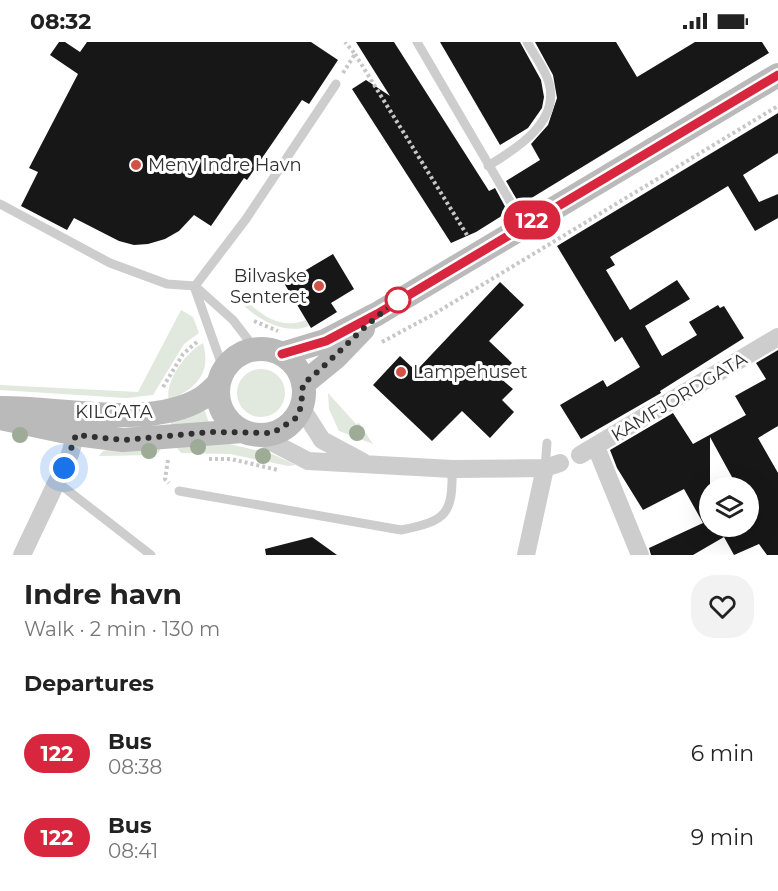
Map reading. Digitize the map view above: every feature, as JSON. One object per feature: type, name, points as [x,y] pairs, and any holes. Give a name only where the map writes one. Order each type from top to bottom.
[{"type":"main road","points":[[377,314],[302,396],[287,426],[273,433],[250,433],[230,422],[221,409],[222,377],[238,357],[256,350],[269,350],[284,344],[326,341],[377,314],[778,75]]},
{"type":"main road","points":[[284,344],[296,368],[302,396]]},
{"type":"main road","name":"KILGATA","points":[[0,408],[135,415],[162,412],[201,399],[222,377]]},
{"type":"main road","name":"KILGATA","points":[[0,418],[76,435],[123,440],[250,433]]},
{"type":"street","name":"KAMFJORDGATA","points":[[640,555],[588,451],[778,337]]},
{"type":"street","points":[[302,396],[322,440],[370,466]]},
{"type":"street","points":[[250,433],[308,461],[452,469],[553,466],[526,555]]},
{"type":"street","points":[[22,555],[70,454],[76,435]]},
{"type":"lane","points":[[417,42],[524,225]]},
{"type":"lane","points":[[488,166],[519,147],[540,124],[549,109],[552,97],[549,80],[527,42]]},
{"type":"lane","points":[[195,286],[246,219],[336,84]]},
{"type":"lane","points":[[0,204],[110,263],[166,284],[195,286],[233,320],[256,350]]},
{"type":"lane","points":[[195,286],[222,377]]},
{"type":"lane","points":[[547,443],[553,466]]},
{"type":"lane","points":[[179,491],[401,530],[429,524],[442,517],[450,506],[452,469]]},
{"type":"lane","points":[[57,482],[151,555]]},
{"type":"path","points":[[345,42],[355,54],[470,238]]},
{"type":"path","points":[[336,84],[355,54]]},
{"type":"path","points":[[379,343],[435,314],[778,106]]},
{"type":"path","points":[[250,318],[269,328],[284,344]]},
{"type":"path","points":[[161,392],[183,354],[201,339]]},
{"type":"path","points":[[158,457],[179,457]]},
{"type":"path","points":[[168,457],[165,479],[179,491]]},
{"type":"path","points":[[200,458],[231,459],[288,472]]},
{"type":"shaded area","points":[[240,294],[254,308],[278,322],[296,323],[306,320],[309,326],[289,329],[270,323],[251,312],[237,298]]},
{"type":"shaded area","points":[[181,310],[193,317],[199,333],[184,344],[153,395],[126,398],[0,390],[0,385],[138,392]]},
{"type":"shaded area","points":[[203,343],[205,364],[199,379],[187,391],[169,401],[170,385],[178,368],[196,347]]},
{"type":"shaded area","points":[[256,369],[266,369],[281,379],[285,393],[284,402],[275,413],[266,417],[256,417],[241,407],[237,398],[237,388],[247,373]]},
{"type":"shaded area","points":[[328,393],[356,424],[359,423],[373,444],[339,431],[329,409]]},
{"type":"shaded area","points":[[204,408],[209,423],[172,429],[170,419]]},
{"type":"shaded area","points":[[221,442],[272,454],[296,465],[288,466],[230,454],[181,453],[175,445]]},
{"type":"shaded area","points":[[123,447],[161,447],[154,455],[99,456],[103,451]]},
{"type":"building","points":[[59,42],[65,42],[80,52],[87,42],[311,42],[338,60],[309,104],[302,100],[247,180],[244,178],[211,226],[194,215],[179,231],[165,239],[134,245],[119,241],[74,218],[67,230],[21,206],[38,172],[29,168],[78,74],[50,55]]},
{"type":"building","points":[[356,42],[394,42],[489,191],[495,188],[508,212],[476,232],[451,243],[352,89],[366,80],[390,96]]},
{"type":"building","points":[[440,42],[520,42],[541,80],[544,97],[542,108],[528,128],[500,145]]},
{"type":"building","points":[[535,42],[616,42],[637,77],[695,42],[762,42],[769,53],[520,205],[506,181],[540,160],[531,144],[548,125],[557,98],[553,75]]},
{"type":"building","points":[[778,113],[778,153],[743,175],[759,202],[778,194],[778,218],[755,231],[728,186],[610,257],[615,265],[606,270],[630,310],[677,280],[690,299],[645,326],[662,356],[697,335],[689,322],[718,305],[720,308],[724,306],[744,338],[660,391],[661,393],[581,439],[560,405],[603,380],[607,387],[640,367],[622,337],[615,342],[557,246]]},
{"type":"building","name":"Bilvaske Senteret","points":[[333,254],[354,289],[331,303],[337,312],[311,328],[284,283]]},
{"type":"building","points":[[500,282],[524,305],[489,341],[512,363],[499,377],[513,389],[502,400],[514,412],[490,438],[462,411],[432,441],[373,385],[400,356],[416,371]]},
{"type":"building","points":[[778,350],[778,426],[758,438],[778,473],[778,555],[767,555],[759,544],[734,555],[724,537],[759,537],[759,477],[732,477],[710,437],[710,477],[699,477],[699,516],[684,489],[643,510],[617,468],[610,450],[673,413],[693,444],[746,415],[735,396],[766,379],[756,363]]},
{"type":"building","points":[[699,525],[699,537],[724,537],[693,555],[651,555],[649,548]]},
{"type":"building","points":[[312,537],[337,555],[266,555],[265,549]]},
{"type":"bus line","name":"122","points":[[282,354],[326,341],[377,314],[778,75]]},
{"type":"place","name":"Meny Indre Havn","points":[[136,165]]},
{"type":"place","name":"Bilvaske Senteret","points":[[319,286]]},
{"type":"place","name":"Lampehuset","points":[[401,372]]},
{"type":"route","points":[[64,468],[76,435],[123,440],[167,438],[212,432],[243,431],[258,435],[273,433],[287,426],[296,418],[301,407],[304,396],[303,384],[336,357],[377,314],[403,297],[398,300]]}]
